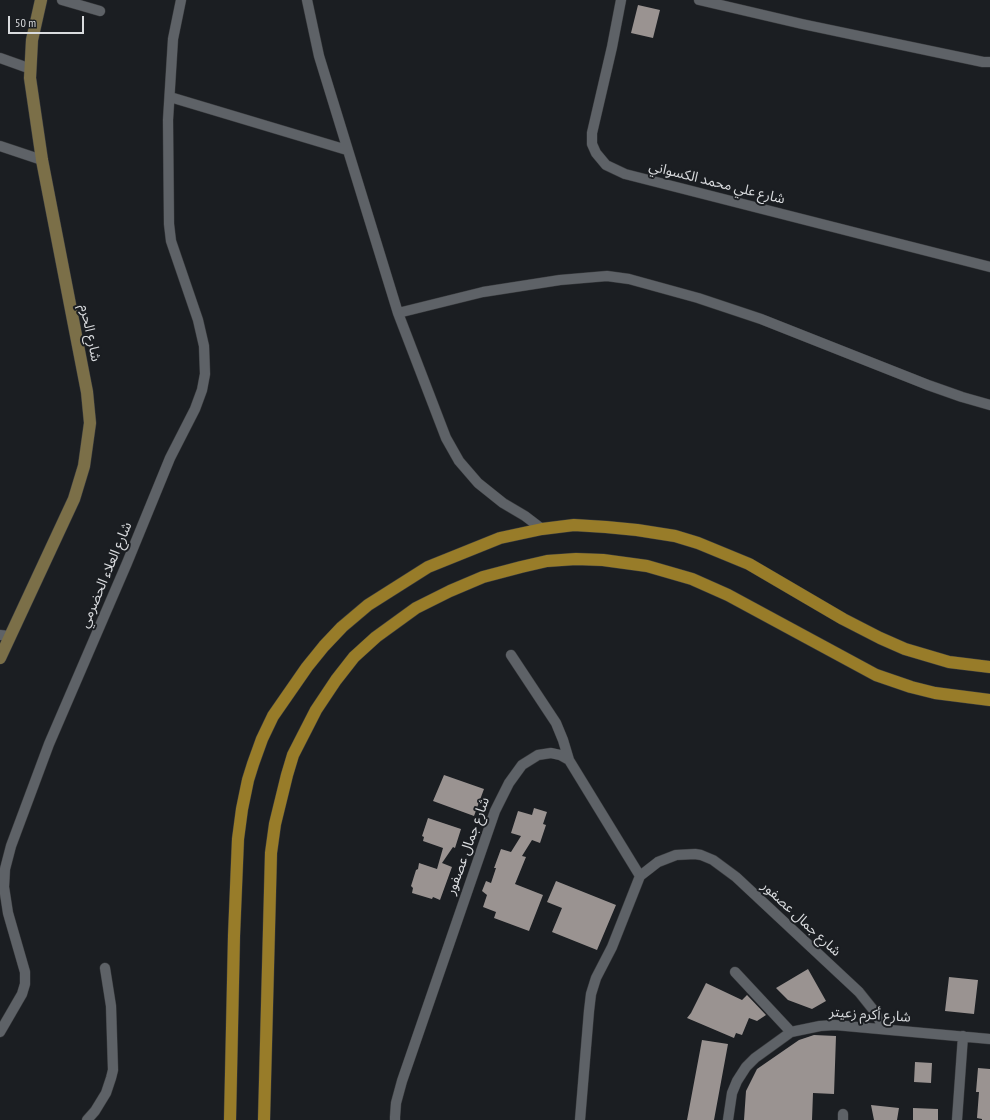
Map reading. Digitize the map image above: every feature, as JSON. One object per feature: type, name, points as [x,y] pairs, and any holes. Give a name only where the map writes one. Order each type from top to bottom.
[{"type":"main road","points":[[230,1120],[234,936],[238,839],[248,780],[262,739],[273,716],[294,684],[319,652],[342,627],[368,605],[428,566],[500,538],[542,529],[574,525],[637,530],[675,536],[698,543],[749,564],[843,619],[905,649],[950,662],[990,667]]},
{"type":"main road","points":[[264,1120],[272,853],[275,824],[287,775],[293,755],[316,710],[336,680],[354,657],[376,637],[416,608],[483,577],[521,566],[547,561],[576,559],[603,560],[647,566],[692,580],[728,595],[876,675],[911,687],[935,693],[990,700]]},
{"type":"street","name":"شارع الحرم","points":[[0,658],[5,636],[74,499],[84,466],[90,424],[87,392],[42,160],[30,78],[32,40],[41,0]]},
{"type":"street","points":[[62,0],[100,11]]},
{"type":"street","name":"شارع العلاء الحضرمي","points":[[0,1032],[22,994],[25,984],[25,972],[8,913],[4,887],[5,869],[11,846],[49,744],[127,563],[170,458],[195,409],[202,390],[205,374],[204,346],[198,320],[171,241],[169,224],[168,120],[173,39],[181,0]]},
{"type":"street","points":[[307,0],[319,56],[347,150],[398,312],[440,425],[459,460],[478,483],[490,494],[525,516],[542,529]]},
{"type":"street","name":"شارع علي محمد الكسواني","points":[[621,0],[592,134],[592,144],[596,153],[606,165],[625,174],[990,267]]},
{"type":"street","points":[[698,0],[802,24],[983,62],[990,62]]},
{"type":"street","points":[[0,58],[31,69]]},
{"type":"street","points":[[170,97],[347,150]]},
{"type":"street","points":[[0,146],[42,160]]},
{"type":"street","points":[[398,312],[483,292],[560,280],[607,276],[629,280],[698,298],[761,319],[928,385],[962,397],[990,404]]},
{"type":"street","points":[[511,655],[556,724],[569,760],[640,876],[612,947],[596,978],[591,994],[580,1120]]},
{"type":"street","name":"شارع جمال عصفور","points":[[396,1120],[394,1117],[396,1103],[402,1081],[501,797],[522,765],[538,754],[551,753],[560,755],[569,760]]},
{"type":"street","name":"شارع جمال عصفور","points":[[640,876],[658,862],[676,855],[695,854],[713,860],[736,877],[859,992],[875,1012],[884,1029]]},
{"type":"street","points":[[87,1120],[95,1111],[106,1093],[113,1070],[111,1006],[105,968]]},
{"type":"street","points":[[735,972],[790,1032]]},
{"type":"street","name":"شارع أكرم زعيتر","points":[[728,1120],[732,1093],[737,1081],[746,1067],[755,1058],[790,1032],[820,1026],[835,1025],[990,1039]]},
{"type":"street","points":[[957,1120],[963,1036]]},
{"type":"building","points":[[638,5],[660,10],[653,38],[631,33]]},
{"type":"building","points":[[444,775],[484,789],[474,816],[433,801]]},
{"type":"building","points":[[534,808],[547,812],[543,824],[546,825],[540,843],[532,840],[522,856],[526,857],[515,884],[543,895],[529,931],[494,918],[496,912],[483,907],[487,895],[482,891],[486,881],[491,883],[496,868],[494,868],[501,849],[511,852],[521,836],[511,833],[518,811],[532,815]]},
{"type":"building","points":[[428,818],[461,829],[455,848],[453,847],[442,863],[452,867],[440,900],[433,897],[432,899],[412,893],[413,888],[411,886],[419,863],[437,869],[443,848],[423,841],[424,837],[422,836]]},
{"type":"building","points":[[556,881],[616,905],[597,950],[552,932],[562,908],[547,902]]},
{"type":"building","points":[[808,969],[826,1001],[812,1009],[788,1000],[776,988]]},
{"type":"building","points":[[949,977],[978,980],[974,1014],[945,1011]]},
{"type":"building","points":[[706,983],[742,1000],[747,995],[766,1015],[757,1021],[749,1018],[742,1035],[736,1033],[734,1038],[687,1018]]},
{"type":"building","points":[[814,1035],[836,1036],[834,1094],[813,1093],[812,1120],[744,1120],[746,1091],[757,1069],[799,1040]]},
{"type":"building","points":[[702,1040],[728,1044],[714,1120],[687,1120]]},
{"type":"building","points":[[915,1062],[932,1063],[931,1083],[914,1082]]},
{"type":"building","points":[[978,1068],[990,1069],[990,1120],[982,1120],[977,1118],[979,1092],[976,1092]]},
{"type":"building","points":[[871,1105],[899,1108],[897,1120],[874,1120]]},
{"type":"building","points":[[913,1108],[938,1109],[938,1120],[913,1120]]}]
